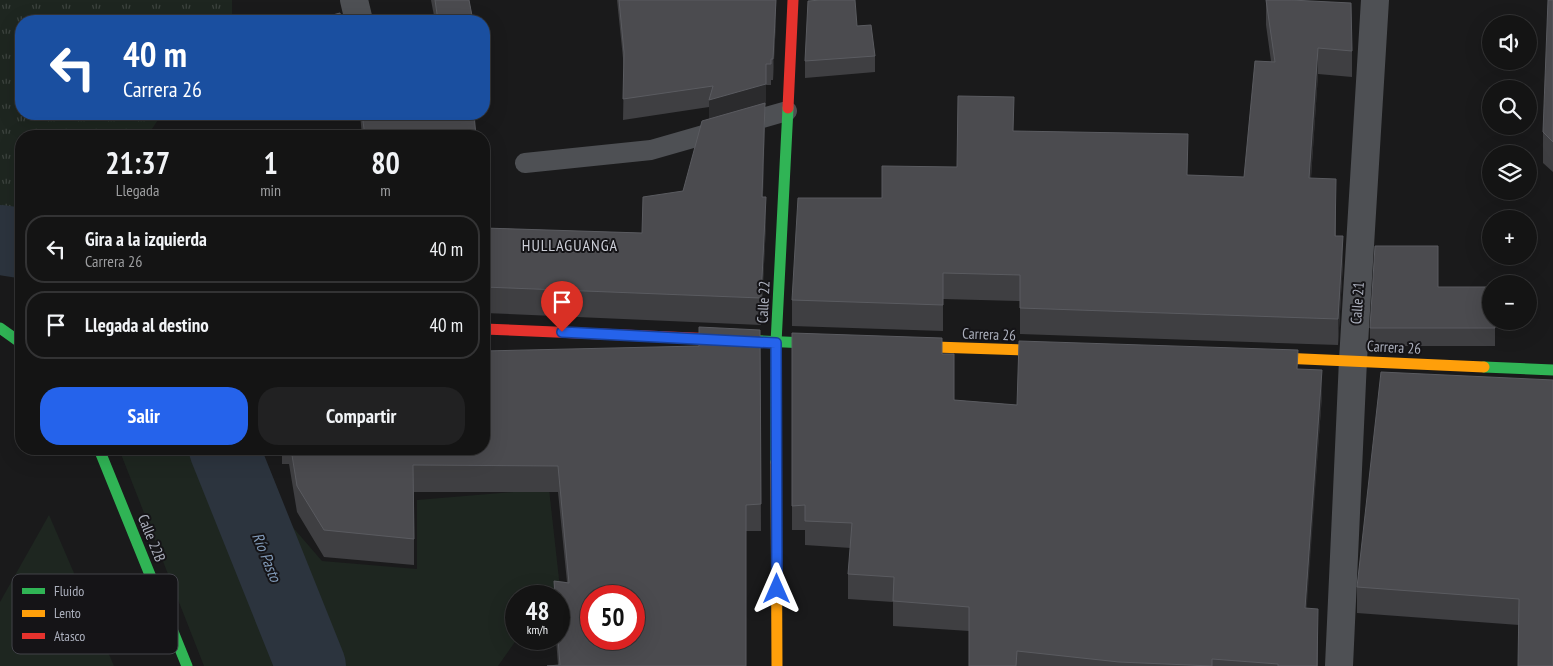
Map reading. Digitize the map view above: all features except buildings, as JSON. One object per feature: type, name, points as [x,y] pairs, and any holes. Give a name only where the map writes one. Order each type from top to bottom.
[{"type":"main road","name":"Calle 22","points":[[778,666],[776,343],[793,0]]},
{"type":"main road","points":[[0,328],[15,339]]},
{"type":"main road","points":[[490,329],[776,343],[841,344]]},
{"type":"main road","name":"Carrera 26","points":[[895,345],[1068,351]]},
{"type":"main road","name":"Carrera 26","points":[[1245,357],[1353,360],[1553,370]]},
{"type":"main road","name":"Calle 22B","points":[[101,455],[150,574]]},
{"type":"main road","name":"Calle 22B","points":[[178,644],[187,666]]},
{"type":"street","points":[[354,0],[357,15]]},
{"type":"street","name":"Calle 21","points":[[1339,666],[1353,360],[1375,0]]},
{"type":"lane","points":[[524,163],[651,150],[787,111]]},
{"type":"green space","points":[[0,0],[232,0],[232,15],[15,15],[15,120],[158,120],[151,130],[15,130],[15,228],[0,223]]},
{"type":"green space","points":[[121,455],[204,455],[300,666],[204,666],[178,600],[178,574],[168,574]]},
{"type":"green space","points":[[549,489],[560,585],[505,585],[505,650],[509,650],[498,666],[325,666],[310,632],[290,524],[322,561],[417,569],[417,500]]},
{"type":"green space","points":[[49,515],[74,574],[16,574]]},
{"type":"green space","points":[[12,581],[12,654],[109,654],[114,666],[0,666],[0,602]]},
{"type":"waterway","name":"Río Pasto","points":[[0,240],[15,242]]},
{"type":"waterway","name":"Río Pasto","points":[[226,455],[311,666]]},
{"type":"traffic: fast","points":[[776,462],[776,343],[788,108]]},
{"type":"traffic: fast","points":[[0,328],[15,339]]},
{"type":"traffic: fast","points":[[740,340],[829,344]]},
{"type":"traffic: fast","points":[[1484,367],[1553,370]]},
{"type":"traffic: fast","points":[[101,455],[150,574]]},
{"type":"traffic: fast","points":[[178,644],[187,666]]},
{"type":"traffic: slow","points":[[905,346],[1057,351]]},
{"type":"traffic: slow","points":[[1260,357],[1484,367]]},
{"type":"traffic: slow","points":[[776,462],[777,666]]},
{"type":"traffic: jam","points":[[788,108],[793,0]]},
{"type":"traffic: jam","points":[[490,329],[740,340]]},
{"type":"district","name":"HULLAGUANGA","points":[[570,245]]},
{"type":"route","points":[[562,332],[776,343],[777,589]]}]
